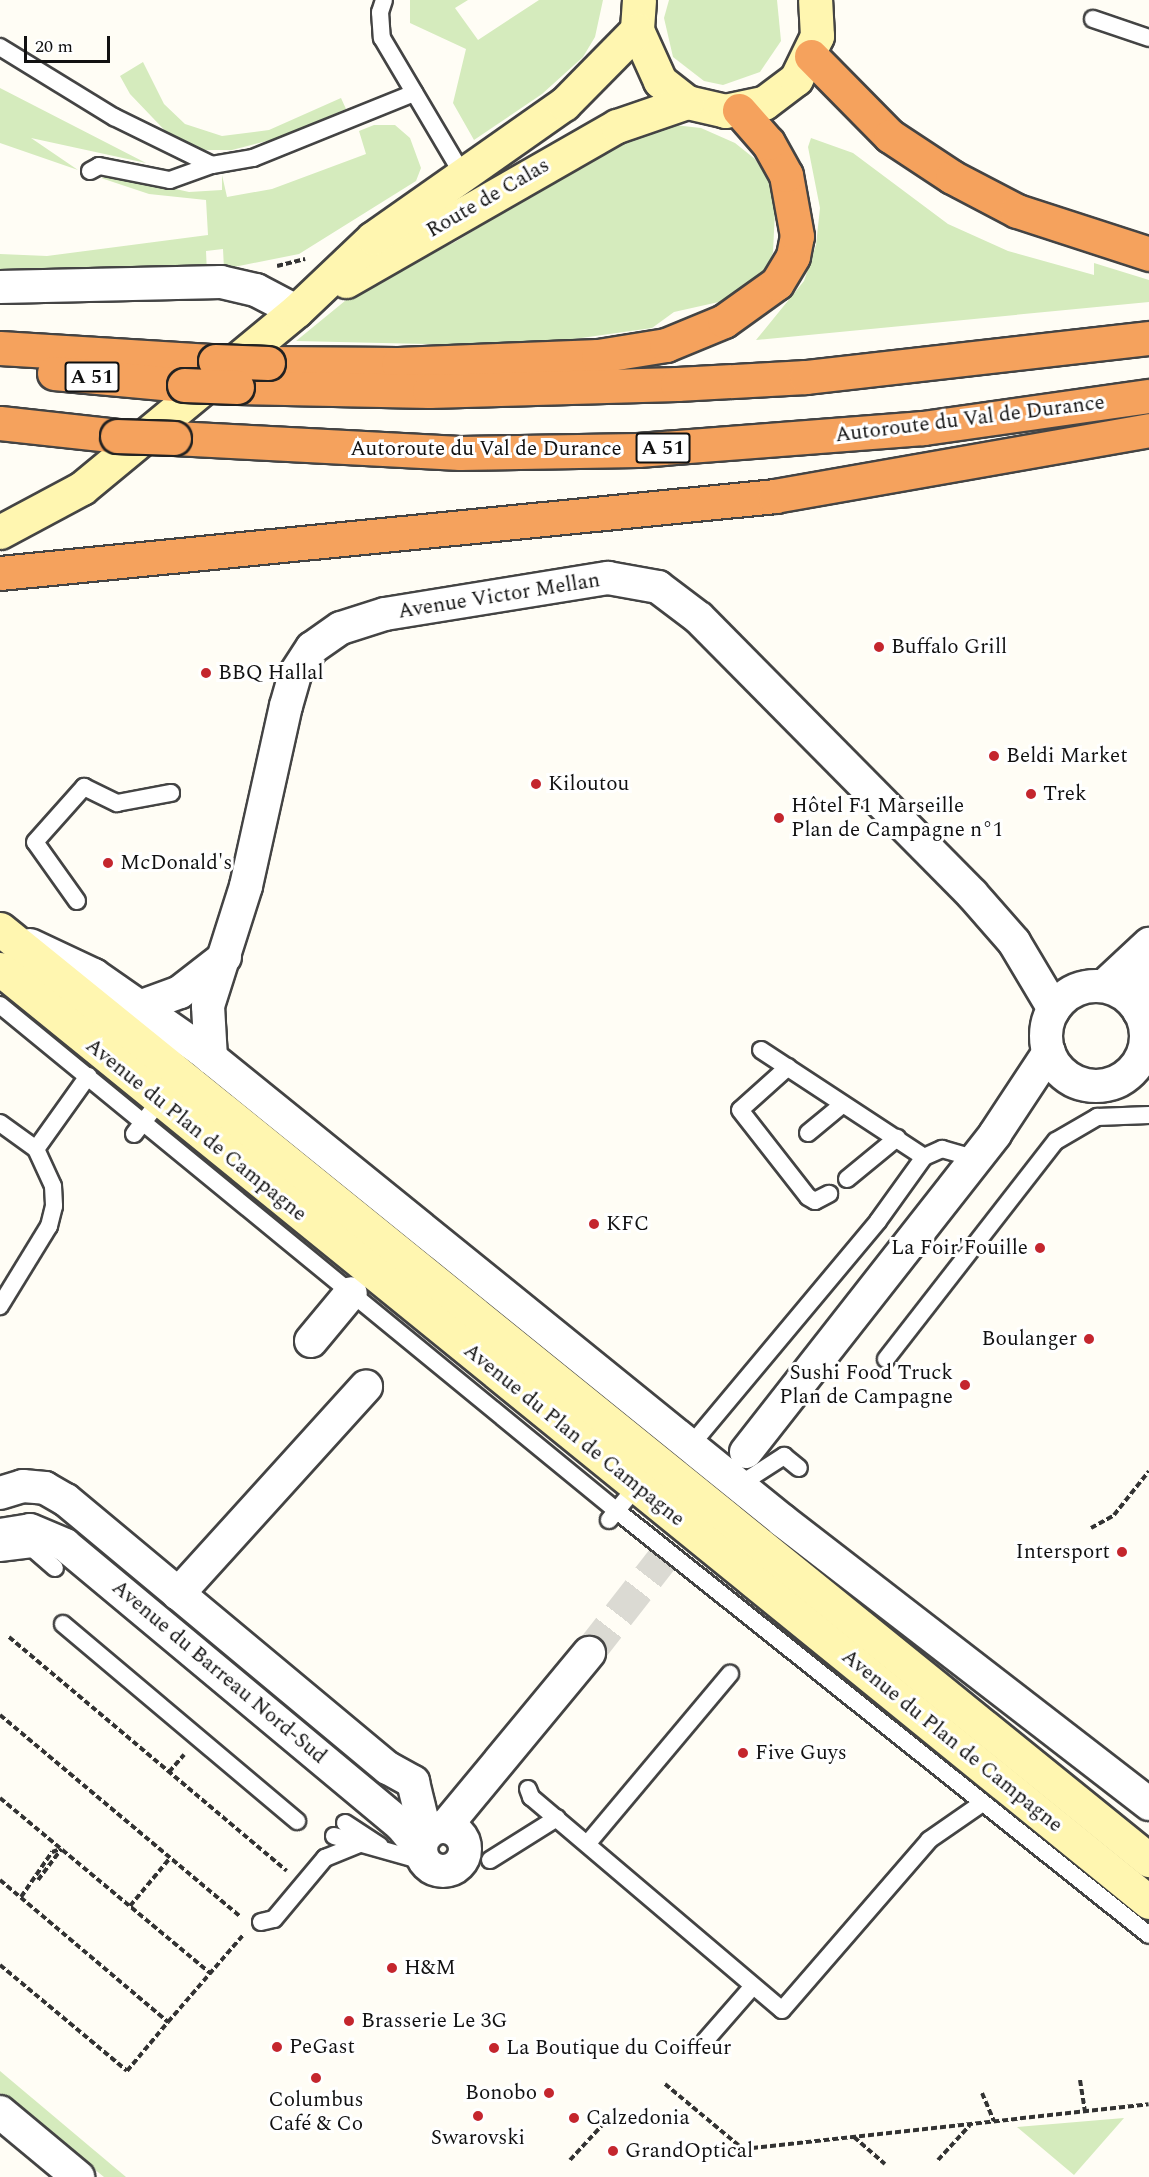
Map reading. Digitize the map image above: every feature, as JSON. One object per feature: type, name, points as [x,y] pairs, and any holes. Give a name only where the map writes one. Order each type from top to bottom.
[{"type":"highway","points":[[811,56],[890,136],[952,177],[1017,211],[1149,254]]},
{"type":"highway","points":[[0,348],[215,361],[398,364],[598,356],[666,345],[724,321],[777,283],[793,256],[797,236],[786,175],[768,143],[739,110]]},
{"type":"highway","name":"A 51","points":[[0,367],[184,385],[429,391],[689,384],[935,365],[1149,338]]},
{"type":"highway","name":"Autoroute du Val de Durance","points":[[0,423],[117,436],[460,453],[638,450],[923,428],[1149,396]]},
{"type":"highway","points":[[0,573],[775,496],[1149,430]]},
{"type":"main road","points":[[638,15],[648,63],[687,102],[739,110],[782,93],[811,56],[817,36],[815,0]]},
{"type":"main road","name":"Route de Calas","points":[[0,532],[82,488],[296,311],[373,238],[564,104],[638,15]]},
{"type":"main road","name":"Route de Calas","points":[[296,311],[617,126],[687,102]]},
{"type":"main road","name":"Avenue du Plan de Campagne","points":[[1,930],[154,1108]]},
{"type":"main road","name":"Avenue du Plan de Campagne","points":[[0,969],[154,1108],[647,1474],[1149,1860]]},
{"type":"main road","name":"Avenue du Plan de Campagne","points":[[647,1474],[1149,1902]]},
{"type":"street","points":[[0,287],[220,282],[256,290],[296,311]]},
{"type":"street","name":"Avenue Victor Mellan","points":[[205,1054],[208,1005],[225,957],[286,706],[295,674],[312,648],[341,628],[385,614],[608,578],[658,587],[699,618],[990,914],[1078,995]]},
{"type":"street","points":[[1,930],[142,1006],[205,1054],[739,1485],[1149,1804]]},
{"type":"street","points":[[1085,1085],[1062,1072],[1049,1052],[1046,1037],[1078,995],[1149,944]]},
{"type":"street","points":[[142,1006],[180,992],[225,957]]},
{"type":"street","points":[[995,1134],[1042,1096],[1065,1086],[1138,1076],[1137,1065],[1145,1030],[1149,975]]},
{"type":"street","points":[[1078,995],[1145,1030]]},
{"type":"street","points":[[746,1452],[995,1134],[1049,1052]]},
{"type":"street","points":[[311,1341],[351,1293]]},
{"type":"street","points":[[178,1594],[366,1387]]},
{"type":"street","name":"Avenue du Barreau Nord-Sud","points":[[0,1493],[23,1486],[45,1488],[66,1500],[388,1768],[412,1782],[467,1802]]},
{"type":"street","name":"Avenue du Barreau Nord-Sud","points":[[0,1535],[30,1530],[65,1545],[400,1824],[436,1842]]},
{"type":"street","points":[[436,1842],[589,1653]]},
{"type":"street","points":[[412,1782],[436,1842]]},
{"type":"street","points":[[0,2112],[78,2177]]},
{"type":"street","points":[[0,2129],[58,2177]]},
{"type":"lane","points":[[384,0],[380,12],[382,38],[463,175]]},
{"type":"lane","points":[[1092,20],[1149,38]]},
{"type":"lane","points":[[0,47],[144,134],[212,165]]},
{"type":"lane","points":[[90,171],[99,166],[170,180],[212,165],[254,158],[414,93]]},
{"type":"lane","points":[[77,901],[35,842],[84,787],[117,803],[171,793]]},
{"type":"lane","points":[[0,1005],[88,1076],[154,1108],[351,1293],[613,1516],[1149,1935]]},
{"type":"lane","points":[[761,1050],[924,1157]]},
{"type":"lane","points":[[154,1108],[205,1054]]},
{"type":"lane","points":[[788,1067],[740,1110],[777,1159],[815,1202],[829,1194]]},
{"type":"lane","points":[[36,1149],[88,1076]]},
{"type":"lane","points":[[808,1133],[843,1104]]},
{"type":"lane","points":[[886,1359],[1056,1141],[1097,1117],[1149,1115]]},
{"type":"lane","points":[[0,1122],[36,1149],[53,1186],[54,1206],[49,1226],[0,1306]]},
{"type":"lane","points":[[848,1179],[897,1138]]},
{"type":"lane","points":[[777,1159],[790,1148]]},
{"type":"lane","points":[[613,1516],[647,1474],[685,1440],[878,1221],[924,1157],[942,1149],[976,1159]]},
{"type":"lane","points":[[739,1485],[784,1456],[799,1468]]},
{"type":"lane","points":[[0,1554],[33,1550],[55,1568]]},
{"type":"lane","points":[[63,1624],[297,1821]]},
{"type":"lane","points":[[588,1843],[730,1674]]},
{"type":"lane","points":[[528,1789],[557,1818],[782,2010],[789,2006],[929,1840],[981,1804]]},
{"type":"lane","points":[[490,1860],[557,1818]]},
{"type":"lane","points":[[345,1823],[387,1851]]},
{"type":"lane","points":[[334,1836],[357,1845],[387,1851],[436,1842]]},
{"type":"lane","points":[[261,1922],[274,1920],[325,1858],[357,1845]]},
{"type":"lane","points":[[705,2041],[753,1986]]},
{"type":"path","points":[[1091,1528],[1114,1515],[1149,1471]]},
{"type":"path","points":[[9,1637],[293,1876]]},
{"type":"path","points":[[0,1715],[251,1926],[127,2071],[0,1965]]},
{"type":"path","points":[[169,1772],[191,1746]]},
{"type":"path","points":[[0,1798],[210,1973]]},
{"type":"path","points":[[38,1880],[62,1849]]},
{"type":"path","points":[[21,1897],[52,1852],[62,1849]]},
{"type":"path","points":[[130,1906],[170,1858]]},
{"type":"path","points":[[0,1880],[168,2022]]},
{"type":"path","points":[[1080,2080],[1085,2111]]},
{"type":"path","points":[[665,2084],[743,2149],[1149,2104]]},
{"type":"path","points":[[982,2093],[994,2121]]},
{"type":"path","points":[[570,2160],[618,2108]]},
{"type":"path","points":[[938,2160],[970,2124]]},
{"type":"path","points":[[854,2137],[885,2164]]},
{"type":"green space","points":[[410,0],[468,0],[455,8],[478,40],[539,0],[603,0],[595,37],[583,57],[542,94],[474,140],[453,103],[466,49],[410,23]]},
{"type":"green space","points":[[669,0],[777,0],[781,41],[760,72],[723,85],[704,81],[673,57],[664,18]]},
{"type":"green space","points":[[143,62],[164,104],[185,124],[222,136],[269,130],[341,98],[346,109],[275,139],[232,150],[198,150],[174,140],[130,94],[120,76]]},
{"type":"green space","points":[[0,88],[146,163],[31,138],[78,170],[0,143]]},
{"type":"green space","points":[[374,125],[395,125],[410,138],[421,168],[416,181],[299,254],[224,269],[223,249],[206,251],[207,273],[0,276],[0,254],[47,256],[208,235],[206,200],[149,194],[101,178],[114,175],[189,192],[222,190],[222,175],[227,197],[272,189],[366,154],[359,131]]},
{"type":"green space","points":[[674,125],[701,128],[735,143],[755,159],[776,191],[773,252],[764,279],[741,297],[674,312],[652,328],[567,340],[468,345],[296,341],[362,287],[455,242],[634,133]]},
{"type":"green space","points":[[811,138],[853,153],[948,224],[1008,251],[1094,275],[1094,263],[1149,280],[1149,302],[756,340],[804,281],[816,245],[820,208],[808,147]]},
{"type":"green space","points":[[0,2071],[126,2177],[104,2177],[0,2093]]},
{"type":"green space","points":[[1124,2118],[1074,2175],[1017,2127]]},
{"type":"tunnel","points":[[589,1653],[703,1507]]},
{"type":"place","name":"Buffalo Grill","points":[[879,647]]},
{"type":"place","name":"BBQ Hallal","points":[[206,673]]},
{"type":"place","name":"Beldi Market","points":[[994,756]]},
{"type":"place","name":"Kiloutou","points":[[536,784]]},
{"type":"place","name":"Trek","points":[[1031,794]]},
{"type":"place","name":"Hôtel F1 Marseille Plan de Campagne n°1","points":[[779,818]]},
{"type":"place","name":"McDonald's","points":[[108,863]]},
{"type":"place","name":"KFC","points":[[594,1224]]},
{"type":"place","name":"La Foir'Fouille","points":[[1040,1248]]},
{"type":"place","name":"Boulanger","points":[[1089,1339]]},
{"type":"place","name":"Sushi Food Truck Plan de Campagne","points":[[965,1385]]},
{"type":"place","name":"Intersport","points":[[1122,1552]]},
{"type":"place","name":"Five Guys","points":[[743,1753]]},
{"type":"place","name":"H&M","points":[[392,1968]]},
{"type":"place","name":"Brasserie Le 3G","points":[[349,2021]]},
{"type":"place","name":"PeGast","points":[[277,2047]]},
{"type":"place","name":"La Boutique du Coiffeur","points":[[494,2048]]},
{"type":"place","name":"Columbus Café & Co","points":[[316,2078]]},
{"type":"place","name":"Bonobo","points":[[549,2093]]},
{"type":"place","name":"Swarovski","points":[[478,2116]]},
{"type":"place","name":"Calzedonia","points":[[574,2118]]},
{"type":"place","name":"GrandOptical","points":[[613,2151]]}]
